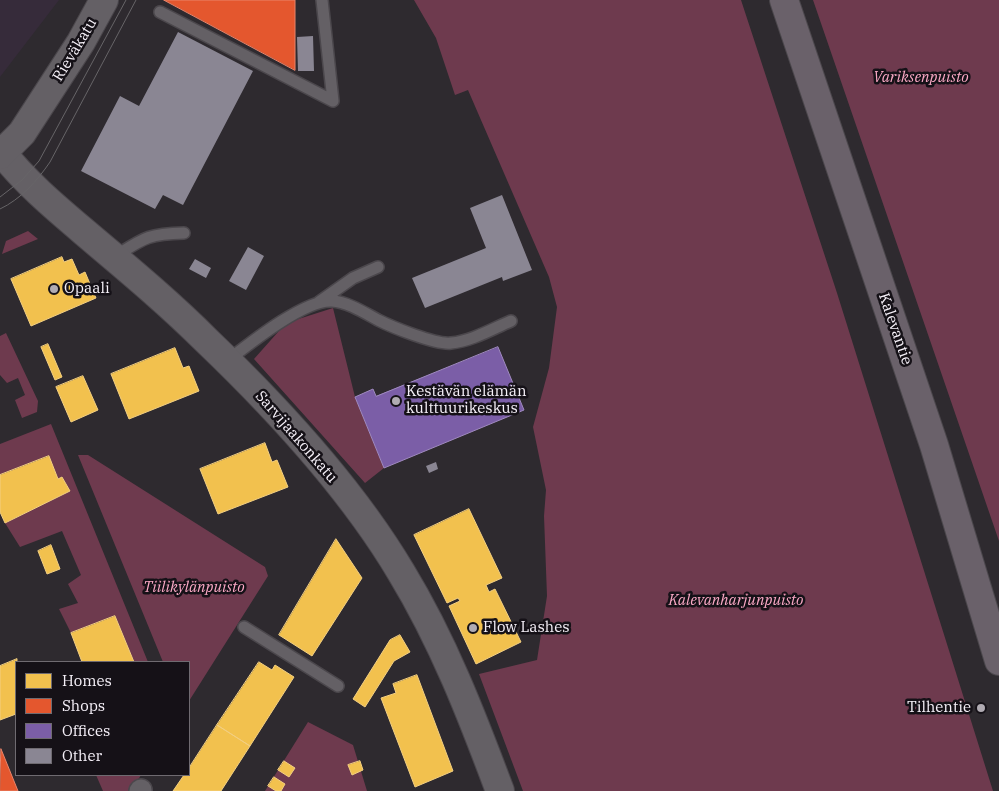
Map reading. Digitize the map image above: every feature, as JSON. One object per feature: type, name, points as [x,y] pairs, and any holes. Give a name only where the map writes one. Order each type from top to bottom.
[{"type":"main road","name":"Kalevantie","points":[[784,0],[934,445],[999,661]]},
{"type":"street","name":"Rieväkatu","points":[[1,148],[43,99],[81,42],[104,0]]},
{"type":"street","name":"Sarvijaakonkatu","points":[[1,148],[43,197],[114,257],[227,361],[309,449],[356,508],[400,571],[447,659],[500,791]]},
{"type":"lane","points":[[160,12],[333,101],[322,0]]},
{"type":"lane","points":[[114,257],[138,241],[152,235],[184,234]]},
{"type":"lane","points":[[227,361],[256,338],[318,304],[353,278],[378,267]]},
{"type":"lane","points":[[318,304],[332,301],[358,309],[392,327],[449,344],[472,338],[511,321]]},
{"type":"lane","points":[[244,627],[338,686]]},
{"type":"shaded area","points":[[0,0],[59,0],[0,77]]},
{"type":"green space","name":"Kalevanharjunpuisto","points":[[414,0],[741,0],[837,293],[993,791],[523,791],[479,674],[537,660],[547,596],[544,516],[546,490],[533,427],[549,368],[557,307],[549,277],[468,90],[455,95],[436,38]]},
{"type":"green space","name":"Variksenpuisto","points":[[813,0],[999,0],[999,541]]},
{"type":"green space","points":[[28,231],[38,239],[2,254],[6,241]]},
{"type":"green space","points":[[333,308],[355,397],[384,468],[365,483],[254,359],[286,323]]},
{"type":"green space","points":[[6,333],[38,401],[37,412],[22,418],[15,400],[25,395],[18,378],[7,383],[0,375],[0,336]]},
{"type":"green space","points":[[51,424],[148,661],[134,661],[115,616],[71,633],[59,609],[78,603],[68,584],[81,575],[62,531],[20,547],[5,523],[70,491],[62,477],[58,479],[48,456],[0,475],[0,444]]},
{"type":"green space","name":"Tiilikylänpuisto","points":[[78,455],[88,455],[265,567],[268,576],[190,699],[190,661],[163,661]]},
{"type":"green space","points":[[308,722],[353,745],[367,791],[265,791]]},
{"type":"green space","points":[[96,776],[140,776],[131,791],[103,791]]},
{"type":"building: Homes","name":"Opaali","points":[[62,257],[64,262],[72,259],[79,275],[85,272],[96,298],[31,326],[11,279]]},
{"type":"building: Homes","points":[[48,344],[62,377],[55,380],[41,347]]},
{"type":"building: Homes","points":[[175,348],[183,368],[189,366],[199,391],[129,419],[111,374]]},
{"type":"building: Homes","points":[[83,376],[98,410],[71,422],[56,387]]},
{"type":"building: Homes","points":[[265,443],[272,462],[277,460],[288,487],[218,514],[200,469]]},
{"type":"building: Homes","points":[[49,456],[58,479],[62,477],[70,491],[5,523],[0,512],[0,475]]},
{"type":"building: Homes","points":[[469,509],[502,578],[486,585],[489,592],[495,589],[521,642],[476,664],[449,606],[460,601],[458,598],[447,603],[414,535]]},
{"type":"building: Homes","points":[[336,539],[362,578],[312,656],[279,635]]},
{"type":"building: Homes","points":[[51,545],[60,569],[47,574],[38,551]]},
{"type":"building: Homes","points":[[115,616],[134,661],[82,661],[71,633]]},
{"type":"building: Homes","points":[[400,635],[410,652],[394,661],[365,707],[353,699],[390,640]]},
{"type":"building: Homes","points":[[17,659],[15,661],[15,714],[0,720],[0,666]]},
{"type":"building: Homes","points":[[259,662],[272,670],[275,665],[294,677],[250,746],[217,725]]},
{"type":"building: Homes","points":[[417,675],[453,771],[415,787],[381,698],[396,693],[393,684]]},
{"type":"building: Homes","points":[[217,725],[250,746],[221,791],[173,791],[183,776],[190,776],[190,766]]},
{"type":"building: Homes","points":[[284,761],[295,768],[289,777],[278,770]]},
{"type":"building: Homes","points":[[360,761],[363,770],[352,775],[348,765]]},
{"type":"building: Homes","points":[[274,777],[285,784],[281,791],[276,791],[268,786]]},
{"type":"building: Shops","points":[[164,0],[295,0],[295,70]]},
{"type":"building: Shops","points":[[1,749],[18,791],[0,791]]},
{"type":"building: Offices","points":[[498,347],[524,410],[384,468],[355,397],[373,389],[376,396]]},
{"type":"building: Other","points":[[178,32],[253,71],[183,205],[163,195],[155,209],[81,171],[120,96],[139,106]]},
{"type":"building: Other","points":[[313,36],[314,71],[298,71],[297,37]]},
{"type":"building: Other","points":[[502,195],[532,270],[503,281],[502,277],[425,308],[412,278],[486,248],[470,208]]},
{"type":"building: Other","points":[[248,247],[264,256],[246,290],[229,281]]},
{"type":"building: Other","points":[[195,259],[211,268],[206,278],[189,269]]},
{"type":"building: Other","points":[[436,462],[438,469],[429,473],[426,466]]},
{"type":"tram line","points":[[0,197],[22,180],[39,161],[126,0]]},
{"type":"tram line","points":[[0,209],[28,189],[50,162],[136,0]]},
{"type":"place","name":"Opaali","points":[[54,289]]},
{"type":"place","name":"Kestävän elämän kulttuurikeskus","points":[[396,401]]},
{"type":"place","name":"Flow Lashes","points":[[473,628]]},
{"type":"place","name":"Tilhentie","points":[[981,708]]}]
